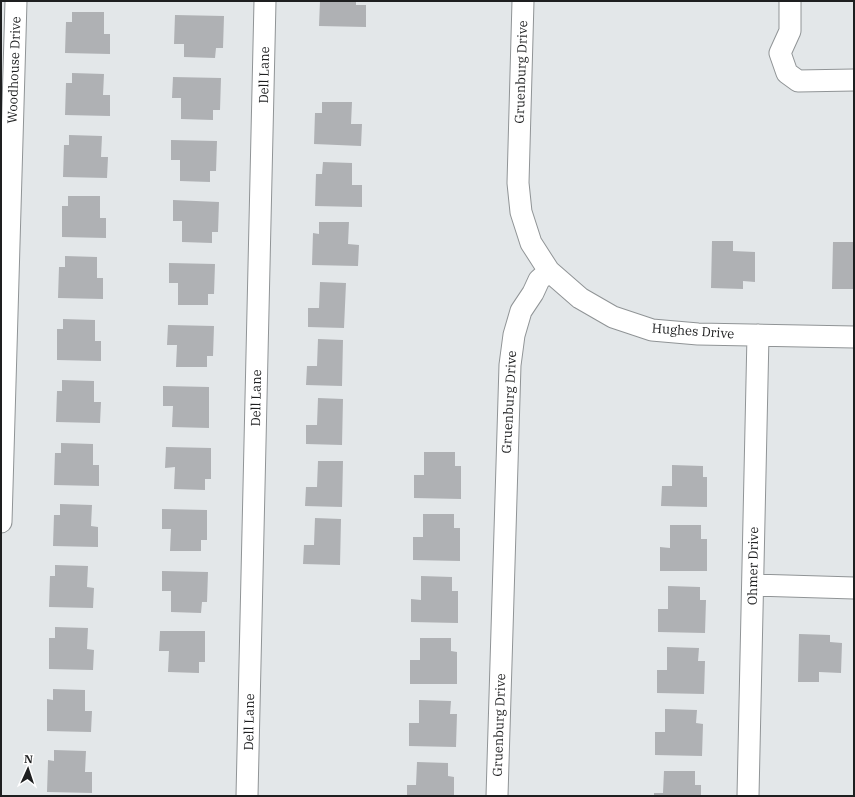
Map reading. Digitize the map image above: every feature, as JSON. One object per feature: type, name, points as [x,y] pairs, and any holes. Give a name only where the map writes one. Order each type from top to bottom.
[{"type":"street","name":"Woodhouse Drive","points":[[1,522],[8,37],[16,1]]},
{"type":"street","name":"Dell Lane","points":[[247,796],[265,1]]},
{"type":"street","name":"Gruenburg Drive","points":[[497,796],[510,365],[514,335],[521,311],[533,293],[539,280],[549,271],[531,243],[521,212],[518,183],[523,1]]},
{"type":"street","points":[[790,1],[790,31],[780,53],[787,73],[798,81],[854,80]]},
{"type":"street","name":"Hughes Drive","points":[[549,271],[580,298],[613,317],[652,330],[698,334],[854,338]]},
{"type":"street","name":"Ohmer Drive","points":[[748,796],[758,335]]},
{"type":"street","points":[[753,585],[854,588]]},
{"type":"building","points":[[320,1],[356,1],[356,5],[366,5],[366,27],[319,26]]},
{"type":"building","points":[[72,12],[104,12],[104,34],[110,34],[110,54],[65,53],[66,22],[72,22]]},
{"type":"building","points":[[175,15],[224,16],[223,48],[216,48],[215,58],[184,57],[184,44],[174,44]]},
{"type":"building","points":[[72,73],[104,74],[103,95],[110,95],[110,116],[65,115],[66,83],[72,83]]},
{"type":"building","points":[[173,77],[221,78],[220,110],[213,110],[213,120],[181,119],[181,98],[172,98]]},
{"type":"building","points":[[322,102],[352,102],[351,124],[362,124],[361,146],[314,144],[315,113],[322,113]]},
{"type":"building","points":[[69,135],[102,136],[101,157],[108,157],[107,178],[63,177],[64,145],[69,145]]},
{"type":"building","points":[[171,140],[217,141],[216,171],[210,171],[210,182],[180,181],[180,160],[171,160]]},
{"type":"building","points":[[323,162],[352,163],[352,185],[362,185],[362,207],[315,206],[316,174],[322,174]]},
{"type":"building","points":[[68,196],[100,196],[100,218],[106,218],[106,238],[62,237],[62,206],[68,206]]},
{"type":"building","points":[[173,200],[219,202],[218,232],[212,232],[212,243],[182,242],[182,221],[173,221]]},
{"type":"building","points":[[319,222],[349,222],[348,244],[359,245],[358,266],[312,265],[313,233],[319,234]]},
{"type":"building","points":[[712,241],[733,241],[733,251],[755,252],[755,282],[743,281],[743,289],[711,288]]},
{"type":"building","points":[[833,242],[854,242],[854,289],[832,289]]},
{"type":"building","points":[[65,256],[97,257],[97,278],[103,278],[103,299],[58,298],[59,267],[65,267]]},
{"type":"building","points":[[169,263],[215,264],[214,294],[208,294],[208,305],[178,305],[178,283],[169,283]]},
{"type":"building","points":[[320,282],[346,283],[344,328],[308,327],[308,308],[319,308]]},
{"type":"building","points":[[63,319],[95,320],[95,341],[101,341],[101,361],[57,360],[57,329],[63,329]]},
{"type":"building","points":[[168,325],[214,326],[213,356],[207,356],[207,367],[176,367],[177,345],[167,345]]},
{"type":"building","points":[[318,339],[343,340],[342,386],[306,385],[307,366],[317,366]]},
{"type":"building","points":[[62,380],[94,381],[94,402],[101,402],[100,423],[56,422],[57,391],[62,391]]},
{"type":"building","points":[[163,386],[209,387],[209,428],[172,427],[173,406],[163,406]]},
{"type":"building","points":[[318,398],[343,399],[342,445],[306,444],[306,425],[317,425]]},
{"type":"building","points":[[61,443],[93,444],[93,465],[99,465],[99,486],[54,485],[55,453],[61,453]]},
{"type":"building","points":[[166,447],[211,448],[211,479],[205,479],[205,490],[174,489],[175,467],[165,468]]},
{"type":"building","points":[[424,452],[455,452],[455,466],[461,466],[461,499],[414,498],[414,475],[424,475]]},
{"type":"building","points":[[318,461],[343,461],[342,507],[305,506],[306,487],[317,487]]},
{"type":"building","points":[[672,465],[703,466],[703,477],[707,477],[707,507],[661,506],[662,486],[672,486]]},
{"type":"building","points":[[60,504],[92,505],[91,526],[98,527],[98,547],[53,546],[54,515],[60,515]]},
{"type":"building","points":[[162,509],[207,510],[207,540],[201,540],[201,551],[170,551],[171,529],[162,529]]},
{"type":"building","points":[[423,514],[454,514],[454,528],[460,528],[460,561],[413,560],[413,537],[423,537]]},
{"type":"building","points":[[315,518],[341,519],[340,565],[303,564],[304,545],[314,545]]},
{"type":"building","points":[[670,525],[701,525],[701,539],[707,539],[707,571],[660,571],[660,547],[670,548]]},
{"type":"building","points":[[55,565],[88,566],[87,587],[94,588],[93,608],[49,607],[50,576],[55,576]]},
{"type":"building","points":[[162,571],[208,572],[207,602],[202,602],[201,613],[171,612],[171,591],[162,591]]},
{"type":"building","points":[[421,576],[452,577],[452,591],[458,591],[458,623],[411,622],[411,599],[421,600]]},
{"type":"building","points":[[668,586],[700,587],[700,600],[706,600],[705,633],[658,632],[658,609],[668,609]]},
{"type":"building","points":[[55,627],[88,628],[87,649],[94,650],[93,670],[49,669],[49,638],[55,638]]},
{"type":"building","points":[[160,631],[205,631],[205,662],[199,662],[199,673],[168,672],[169,651],[159,651]]},
{"type":"building","points":[[799,634],[830,635],[830,642],[842,643],[841,673],[819,672],[819,682],[798,682]]},
{"type":"building","points":[[420,638],[451,638],[451,651],[457,652],[457,684],[410,684],[410,660],[420,660]]},
{"type":"building","points":[[667,647],[699,648],[698,661],[705,661],[704,694],[657,693],[657,670],[667,670]]},
{"type":"building","points":[[53,689],[85,690],[85,711],[92,711],[91,732],[47,731],[47,699],[53,700]]},
{"type":"building","points":[[419,700],[451,701],[450,714],[457,714],[456,747],[409,746],[409,723],[419,723]]},
{"type":"building","points":[[665,709],[697,710],[696,723],[703,724],[702,756],[655,755],[655,732],[665,732]]},
{"type":"building","points":[[54,750],[86,751],[85,772],[92,772],[92,793],[47,792],[48,760],[54,761]]},
{"type":"building","points":[[417,762],[448,763],[448,776],[454,777],[454,796],[407,796],[407,785],[416,785]]},
{"type":"building","points":[[664,771],[695,771],[695,785],[701,785],[701,796],[654,796],[654,793],[663,793]]}]
